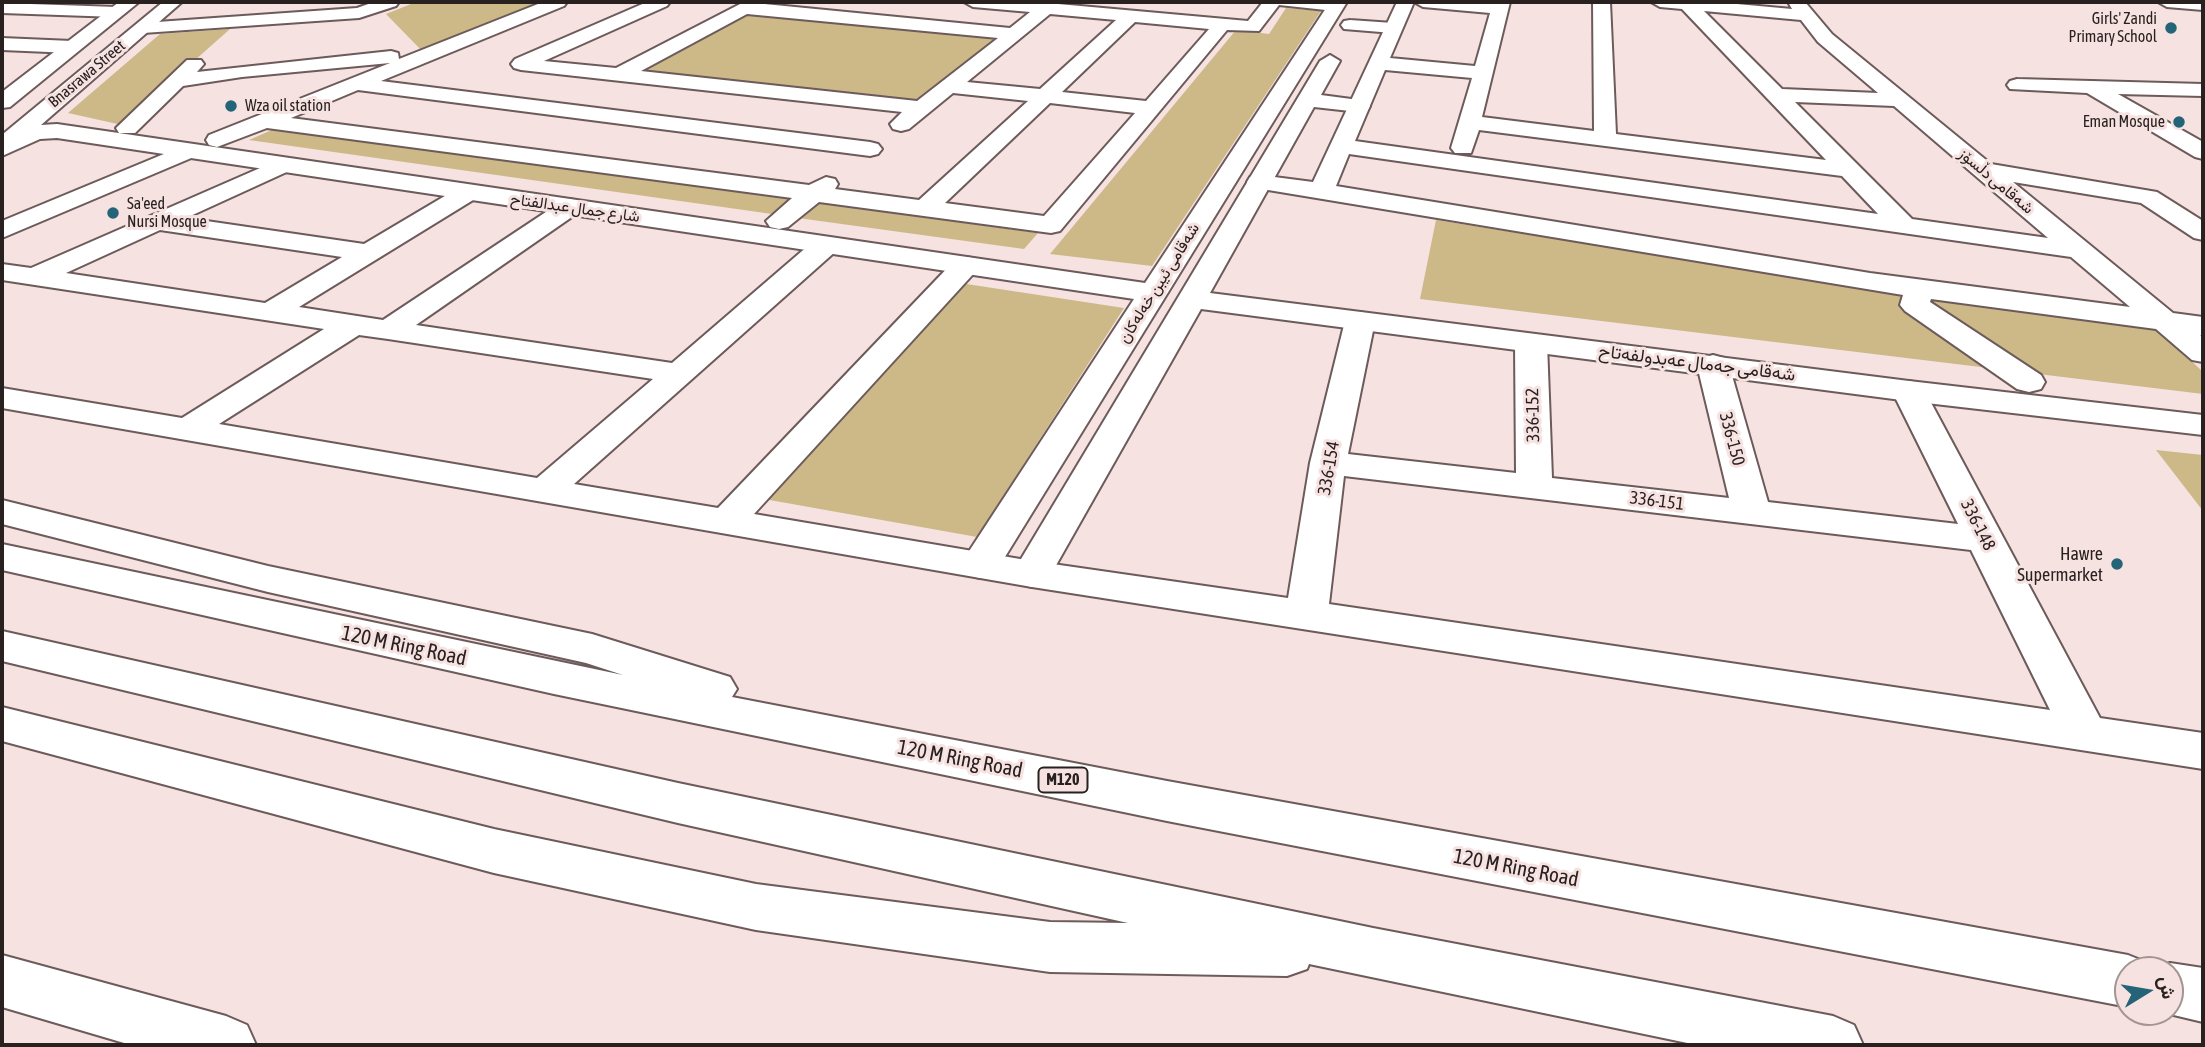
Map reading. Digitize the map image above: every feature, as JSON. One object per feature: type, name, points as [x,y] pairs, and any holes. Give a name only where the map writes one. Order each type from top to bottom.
[{"type":"main road","name":"Bnasrawa Street","points":[[2,148],[173,2]]},
{"type":"main road","points":[[143,28],[359,13],[390,2]]},
{"type":"main road","points":[[661,2],[515,66],[922,108]]},
{"type":"main road","points":[[973,2],[1253,27],[1272,2]]},
{"type":"main road","points":[[1285,2],[1347,9],[1393,28]]},
{"type":"main road","points":[[1321,191],[1405,2]]},
{"type":"main road","points":[[1423,2],[1502,5],[1481,73],[1459,163]]},
{"type":"main road","points":[[1602,2],[1605,140]]},
{"type":"main road","points":[[1660,2],[1800,8]]},
{"type":"main road","points":[[2167,2],[2196,4]]},
{"type":"main road","points":[[1693,4],[1776,95],[1904,226]]},
{"type":"main road","points":[[618,75],[750,5],[1015,34]]},
{"type":"main road","points":[[2,41],[54,6]]},
{"type":"main road","name":"Bnasrawa Street","points":[[3,101],[123,7]]},
{"type":"main road","points":[[2,8],[123,7]]},
{"type":"main road","points":[[217,140],[417,59],[567,7],[629,16]]},
{"type":"main road","points":[[779,221],[1047,8]]},
{"type":"main road","name":"شەقامی دڵسۆز","points":[[1800,8],[1825,38],[2203,353]]},
{"type":"main road","name":"شەقامی ئیبن خەلەکان","points":[[980,565],[1158,284],[1322,50],[1347,9]]},
{"type":"main road","points":[[359,13],[396,57]]},
{"type":"main road","points":[[925,208],[1131,16]]},
{"type":"main road","points":[[278,35],[295,17]]},
{"type":"main road","points":[[127,128],[243,21]]},
{"type":"main road","points":[[266,121],[1051,225],[1223,24]]},
{"type":"main road","points":[[2,41],[72,47]]},
{"type":"main road","name":"شەقامی ئیبن خەلەکان","points":[[1032,574],[1307,100],[1322,50]]},
{"type":"main road","points":[[34,76],[34,80],[41,82],[72,77],[114,51]]},
{"type":"main road","points":[[242,71],[260,53]]},
{"type":"main road","points":[[176,81],[242,71],[396,57],[417,59]]},
{"type":"main road","points":[[1377,63],[1481,73]]},
{"type":"main road","points":[[448,96],[484,80]]},
{"type":"main road","points":[[356,84],[870,149]]},
{"type":"main road","points":[[2017,85],[2203,90]]},
{"type":"main road","points":[[950,86],[1152,108]]},
{"type":"main road","points":[[2089,87],[2203,152]]},
{"type":"main road","points":[[1776,95],[1898,100]]},
{"type":"main road","points":[[1307,100],[1359,106]]},
{"type":"main road","name":"شارع جمال عبدالفتاح","points":[[52,103],[55,114],[72,119],[217,140],[524,192],[779,221],[1158,284]]},
{"type":"main road","points":[[525,155],[602,115]]},
{"type":"main road","points":[[45,131],[53,124],[72,119]]},
{"type":"main road","points":[[1469,122],[1850,170]]},
{"type":"main road","points":[[649,172],[717,129]]},
{"type":"main road","name":"شارع جمال عبدالفتاح","points":[[2,148],[27,135],[45,131],[469,192],[524,192],[570,207],[966,265],[1158,284]]},
{"type":"main road","points":[[1341,146],[1459,163],[1919,289],[2203,326]]},
{"type":"main road","points":[[2,230],[188,151]]},
{"type":"main road","points":[[34,277],[284,165]]},
{"type":"main road","points":[[1983,170],[2136,194],[2157,201],[2196,223]]},
{"type":"main road","points":[[1259,182],[1321,191],[1668,221],[1904,226],[2078,250]]},
{"type":"main road","points":[[269,313],[469,192]]},
{"type":"main road","points":[[388,330],[570,207]]},
{"type":"main road","points":[[158,222],[369,253]]},
{"type":"main road","points":[[544,491],[676,373],[826,245]]},
{"type":"main road","points":[[726,523],[966,265]]},
{"type":"main road","points":[[2,272],[676,373]]},
{"type":"main road","name":"شەقامی جەمال عەبدولفەتاح","points":[[1198,289],[1360,321],[1909,391],[2203,425]]},
{"type":"main road","name":"شەقامی جەمال عەبدولفەتاح","points":[[1198,289],[2203,404]]},
{"type":"main road","points":[[1919,289],[1915,305],[2029,382]]},
{"type":"main road","name":"336-154","points":[[1306,615],[1328,463],[1360,321]]},
{"type":"main road","points":[[187,430],[351,326]]},
{"type":"main road","name":"336-152","points":[[1531,343],[1534,486]]},
{"type":"main road","name":"336-150","points":[[1713,365],[1752,513]]},
{"type":"main road","name":"336-148","points":[[1909,391],[2085,734]]},
{"type":"main road","points":[[13,399],[1032,574],[2203,751]]},
{"type":"main road","name":"336-151","points":[[1328,463],[1985,539]]},
{"type":"main road","points":[[2,512],[268,579],[593,649],[733,695],[864,729],[1239,812],[1691,901]]},
{"type":"main road","name":"120 M Ring Road","points":[[2,557],[582,683],[1167,801],[2114,978]]},
{"type":"main road","points":[[2,646],[678,803],[1373,953],[1833,1045]]},
{"type":"main road","points":[[2,724],[494,851],[756,907],[1050,947],[1373,953]]},
{"type":"main road","points":[[2,981],[188,1041]]},
{"type":"main road","points":[[2184,992],[2203,995]]},
{"type":"shaded area","points":[[416,2],[553,2],[424,53],[386,14]]},
{"type":"shaded area","points":[[1286,8],[1321,11],[1152,266],[1050,254],[1236,30],[1269,34]]},
{"type":"shaded area","points":[[747,13],[999,37],[913,105],[631,73]]},
{"type":"shaded area","points":[[230,29],[122,125],[68,113],[160,34]]},
{"type":"shaded area","points":[[274,129],[791,199],[772,214],[249,140]]},
{"type":"shaded area","points":[[818,203],[1038,233],[1024,249],[798,218]]},
{"type":"shaded area","points":[[1436,220],[2159,330],[2203,372],[2203,394],[1420,299]]},
{"type":"shaded area","points":[[960,283],[1124,308],[977,537],[764,499]]},
{"type":"shaded area","points":[[2156,450],[2203,455],[2203,511]]},
{"type":"place","name":"Girls' Zandi Primary School","points":[[2171,28]]},
{"type":"place","name":"Wza oil station","points":[[231,106]]},
{"type":"place","name":"Eman Mosque","points":[[2179,122]]},
{"type":"place","name":"Sa'eed Nursi Mosque","points":[[113,213]]},
{"type":"place","name":"Hawre Supermarket","points":[[2117,564]]}]
